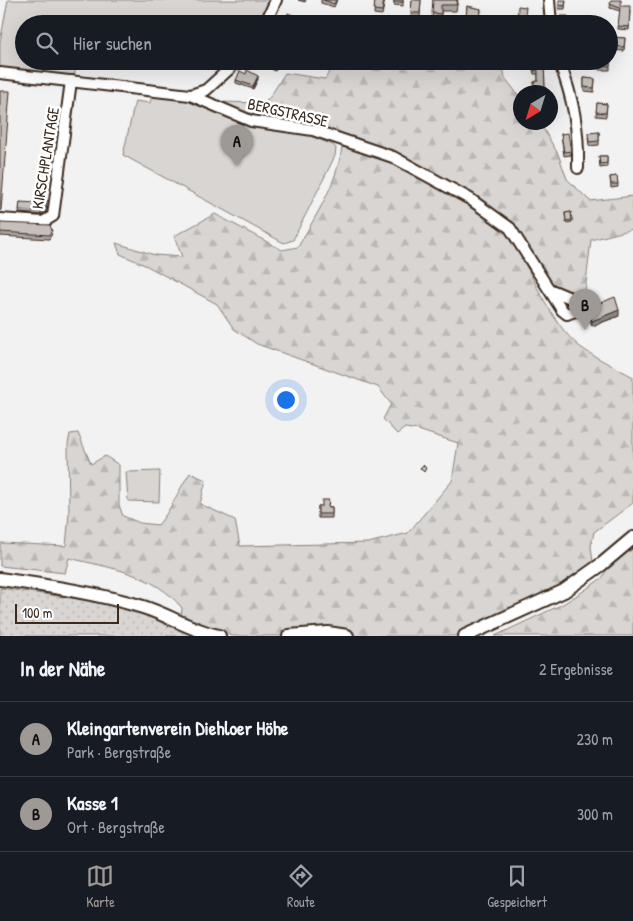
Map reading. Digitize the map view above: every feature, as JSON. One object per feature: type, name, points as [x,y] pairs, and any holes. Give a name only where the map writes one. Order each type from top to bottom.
[{"type":"main road","points":[[465,636],[564,591],[602,564],[633,538]]},
{"type":"main road","points":[[0,579],[145,607],[205,633],[218,636]]},
{"type":"main road","points":[[289,636],[328,633],[347,636]]},
{"type":"street","points":[[269,15],[276,0]]},
{"type":"street","points":[[549,0],[550,15]]},
{"type":"street","points":[[190,95],[206,90],[228,70]]},
{"type":"street","points":[[563,70],[568,84],[578,128],[578,168]]},
{"type":"street","name":"BERGSTRASSE","points":[[0,72],[190,95],[251,121],[313,130],[403,162],[470,199],[510,228],[549,289]]},
{"type":"street","name":"KIRSCHPLANTAGE","points":[[0,219],[43,222],[54,216],[54,199],[71,81]]},
{"type":"green space","points":[[8,0],[273,0],[266,15],[15,15],[15,70],[0,68],[0,42]]},
{"type":"green space","points":[[16,70],[75,70],[74,77]]},
{"type":"green space","points":[[330,70],[504,70],[505,78],[513,88],[513,130],[544,130],[558,154],[567,179],[590,201],[633,196],[633,229],[591,240],[584,300],[551,286],[511,234],[540,294],[569,336],[585,350],[633,377],[633,503],[594,532],[591,546],[594,571],[469,636],[233,636],[208,630],[181,617],[182,608],[171,596],[145,579],[115,569],[69,558],[65,573],[0,566],[0,543],[66,546],[69,513],[68,444],[70,434],[78,433],[91,464],[105,456],[119,465],[119,505],[123,516],[140,523],[158,525],[190,473],[206,480],[200,504],[235,520],[240,546],[368,543],[408,533],[452,481],[458,443],[418,430],[405,428],[397,434],[383,419],[391,404],[378,387],[257,344],[234,329],[217,304],[147,266],[120,254],[116,243],[155,255],[182,257],[174,236],[215,214],[282,250],[298,247],[331,186],[336,174],[342,147],[405,159],[252,118],[219,102],[264,103],[285,73],[325,79]]},
{"type":"green space","points":[[152,95],[184,99],[240,122],[306,134],[336,148],[335,156],[293,240],[284,243],[280,241],[123,155],[135,101],[150,103]]},
{"type":"green space","points":[[160,471],[159,502],[128,501],[126,472]]},
{"type":"green space","points":[[633,541],[633,636],[495,636],[563,604],[582,592],[602,578],[617,553]]},
{"type":"green space","points":[[0,588],[100,602],[142,612],[199,636],[0,636]]},
{"type":"building","points":[[324,0],[336,0],[334,4]]},
{"type":"building","points":[[375,0],[384,0],[382,11],[374,10]]},
{"type":"building","points":[[394,0],[403,0],[403,2],[394,2]]},
{"type":"building","points":[[412,0],[421,0],[420,13],[411,13]]},
{"type":"building","points":[[433,0],[457,0],[456,5],[441,5],[441,14],[432,13]]},
{"type":"building","points":[[559,0],[566,0],[565,6],[559,5]]},
{"type":"building","points":[[611,0],[621,0],[621,6],[630,6],[629,27],[618,26],[620,8],[610,4]]},
{"type":"building","points":[[467,6],[481,9],[480,15],[466,15]]},
{"type":"building","points":[[518,6],[526,7],[525,15],[518,15]]},
{"type":"building","points":[[618,38],[625,38],[624,47],[618,47]]},
{"type":"building","points":[[247,70],[258,76],[253,86],[236,80],[240,71],[246,74]]},
{"type":"building","points":[[538,70],[544,70],[545,85],[534,85],[534,82],[538,81]]},
{"type":"building","points":[[584,78],[595,79],[594,88],[584,87]]},
{"type":"building","points":[[0,91],[10,91],[0,211]]},
{"type":"building","points":[[597,103],[607,104],[606,113],[596,112]]},
{"type":"building","points":[[599,132],[599,141],[589,142],[588,133]]},
{"type":"building","points":[[568,133],[571,151],[564,152],[561,134]]},
{"type":"building","points":[[599,156],[607,156],[607,163],[600,164]]},
{"type":"building","points":[[617,176],[618,184],[611,184],[610,177]]},
{"type":"building","points":[[36,199],[47,200],[46,208],[41,211],[19,210],[20,202],[36,203]]},
{"type":"building","points":[[571,212],[572,220],[566,221],[565,213]]},
{"type":"building","points":[[0,223],[50,225],[52,231],[49,235],[0,232]]},
{"type":"building","points":[[615,297],[619,310],[592,321],[588,308]]},
{"type":"building","points":[[423,465],[426,468],[424,472],[420,468]]},
{"type":"building","points":[[322,500],[329,500],[328,507],[332,507],[332,514],[318,514],[318,506],[322,506]]},
{"type":"place","name":"Kleingartenverein Diehloer Höhe","points":[[237,166]]},
{"type":"place","name":"Kasse 1","points":[[585,330]]}]
